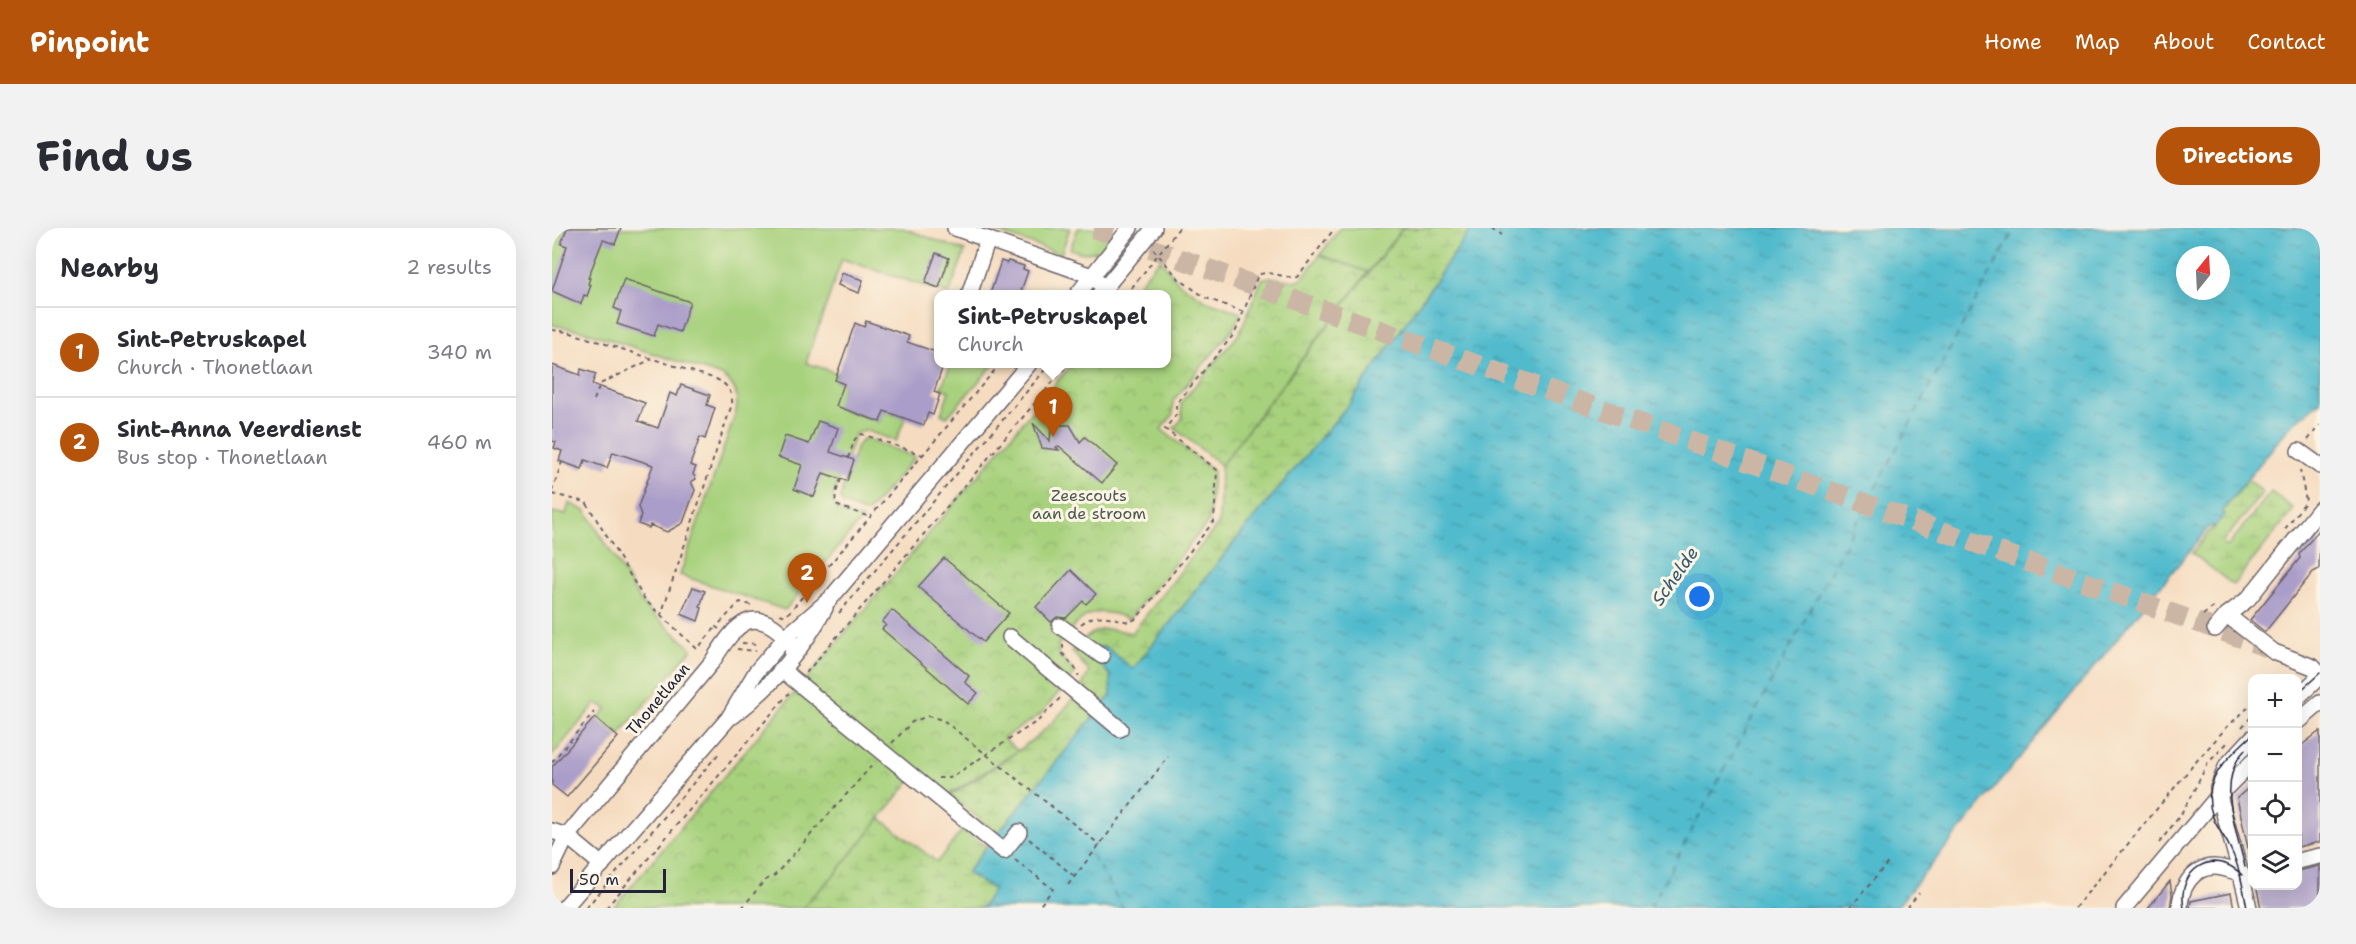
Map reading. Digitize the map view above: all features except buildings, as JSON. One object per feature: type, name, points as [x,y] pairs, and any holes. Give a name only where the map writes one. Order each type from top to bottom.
[{"type":"street","points":[[955,228],[1092,276],[1100,290]]},
{"type":"street","points":[[1080,290],[1130,228]]},
{"type":"street","points":[[1102,290],[1154,228]]},
{"type":"street","points":[[970,290],[988,239]]},
{"type":"street","points":[[564,908],[728,719],[745,688],[774,652],[786,638],[830,599],[1025,368]]},
{"type":"street","points":[[2300,451],[2320,466]]},
{"type":"street","points":[[2215,629],[2223,609],[2248,599],[2320,509]]},
{"type":"street","points":[[728,719],[757,698],[792,657],[812,633],[830,599]]},
{"type":"street","points":[[2223,609],[2274,652],[2318,672],[2302,692]]},
{"type":"street","name":"Thonetlaan","points":[[552,867],[567,837],[712,662],[741,623],[750,619],[761,620],[774,627],[786,638]]},
{"type":"street","points":[[1066,630],[1102,656]]},
{"type":"street","points":[[1010,637],[1120,729]]},
{"type":"street","points":[[786,638],[793,645],[792,657]]},
{"type":"street","points":[[781,669],[887,748],[1004,850],[1019,832]]},
{"type":"street","points":[[2302,719],[2320,703]]},
{"type":"street","points":[[2248,744],[2224,770],[2218,788],[2226,826],[2247,873],[2249,908]]},
{"type":"street","points":[[2124,908],[2162,851],[2248,767]]},
{"type":"street","points":[[552,831],[567,837],[602,865]]},
{"type":"street","points":[[2302,860],[2320,856]]},
{"type":"street","points":[[2180,908],[2183,891],[2191,878],[2200,870],[2218,867],[2247,873]]},
{"type":"path","points":[[1129,290],[1160,255],[1179,228]]},
{"type":"path","points":[[935,776],[950,778],[1043,717],[1070,687],[1079,673],[1063,654],[1066,630],[1094,616],[1105,615],[1130,622],[1137,618],[1214,521],[1217,470],[1165,429],[1176,415],[1176,404],[1235,333],[1258,275],[1267,272],[1284,278],[1297,277],[1335,228]]},
{"type":"path","points":[[1492,228],[1502,236]]},
{"type":"path","points":[[1144,241],[1160,255],[1179,279],[1206,298],[1245,312]]},
{"type":"path","points":[[552,330],[568,332],[722,382],[727,386],[732,398],[661,615]]},
{"type":"path","points":[[594,400],[600,384],[652,359]]},
{"type":"path","points":[[777,613],[786,616],[996,368]]},
{"type":"path","points":[[606,908],[1064,368]]},
{"type":"path","points":[[2284,530],[2306,501],[2301,481],[2300,451],[2320,426]]},
{"type":"path","points":[[848,458],[855,440],[862,434],[923,455]]},
{"type":"path","points":[[562,462],[552,492],[586,502],[645,600],[697,649],[740,602],[759,607]]},
{"type":"path","points":[[842,479],[835,503],[870,517]]},
{"type":"path","points":[[2203,615],[2223,609]]},
{"type":"path","points":[[716,627],[741,643],[762,644],[774,652]]},
{"type":"path","points":[[2075,908],[2194,764],[2226,728],[2248,708]]},
{"type":"path","points":[[552,762],[594,712]]},
{"type":"path","points":[[742,908],[764,881],[775,875],[912,722],[928,716],[943,720],[1100,845]]},
{"type":"path","points":[[2238,732],[2248,721]]},
{"type":"path","points":[[2162,851],[2208,763],[2230,739]]},
{"type":"path","points":[[887,748],[899,749]]},
{"type":"path","points":[[1068,885],[1168,757]]},
{"type":"path","points":[[1019,832],[1075,877]]},
{"type":"path","points":[[1004,850],[1053,889],[1038,908]]},
{"type":"path","points":[[1850,908],[1890,860]]},
{"type":"path","points":[[1906,908],[1919,893]]},
{"type":"green space","points":[[552,228],[903,228],[965,251],[950,290],[937,290],[842,259],[806,363],[837,373],[835,380],[844,384],[837,407],[879,422],[884,411],[905,418],[896,441],[864,430],[855,434],[832,500],[840,511],[862,519],[785,610],[680,575],[736,412],[737,396],[727,379],[584,331],[552,325]]},
{"type":"green space","points":[[986,228],[1070,228],[1061,254]]},
{"type":"green space","points":[[1078,228],[1110,228],[1109,236],[1106,243],[1097,250],[1077,251],[1070,249]]},
{"type":"green space","points":[[1340,228],[1403,228],[1368,272],[1320,255]]},
{"type":"green space","points":[[1403,228],[1472,228],[1349,404],[1133,669],[1106,647],[1086,648],[1110,675],[1112,695],[998,833],[950,796],[1028,743],[1063,711],[1089,672],[1072,651],[1080,643],[1099,630],[1112,629],[1132,633],[1219,523],[1221,465]]},
{"type":"green space","points":[[1320,255],[1368,272],[1221,465],[1174,428],[1182,419],[1181,402],[1239,334],[1262,279],[1270,277],[1296,281],[1302,278]]},
{"type":"green space","name":"Zeescouts aan de stroom","points":[[1160,259],[1178,282],[1205,300],[1241,313],[1232,330],[1173,401],[1173,415],[1161,429],[1213,471],[1209,521],[1129,619],[1106,612],[1088,615],[1066,635],[1058,645],[1059,655],[1075,673],[1040,715],[1003,738],[1018,751],[948,795],[918,771],[836,873],[802,908],[613,908],[1069,368],[1171,368],[1171,290],[1133,290]]},
{"type":"green space","points":[[949,368],[990,368],[947,417],[941,414],[949,391],[941,388]]},
{"type":"green space","points":[[863,439],[915,457],[867,513],[843,504],[840,498],[857,446]]},
{"type":"green space","points":[[2247,480],[2263,492],[2223,542],[2224,546],[2228,546],[2271,492],[2294,509],[2233,585],[2192,553],[2224,514],[2222,512]]},
{"type":"green space","points":[[569,503],[586,511],[643,605],[692,649],[619,735],[599,718],[607,708],[596,703],[552,756],[552,512],[566,515]]},
{"type":"green space","points":[[880,818],[937,862],[963,829],[986,847],[967,872],[994,890],[981,908],[802,908],[836,873]]},
{"type":"water","name":"Schelde","points":[[1472,228],[2320,228],[2320,402],[2290,426],[2222,511],[2225,514],[2213,529],[2213,526],[2210,526],[1896,908],[981,908],[994,890],[967,873],[1111,695],[1110,675],[1085,647],[1106,647],[1133,669],[1349,404]]},
{"type":"ferry route","points":[[1650,908],[2015,228]]},
{"type":"ferry route","points":[[1092,855],[1123,908]]},
{"type":"tunnel","points":[[1094,228],[2269,648]]},
{"type":"tram line","points":[[2302,689],[2320,673]]},
{"type":"tram line","points":[[2247,908],[2237,864],[2213,817],[2210,792],[2219,770],[2248,739]]},
{"type":"tram line","points":[[2245,750],[2236,762],[2231,776],[2230,791],[2234,822],[2245,867]]},
{"type":"tram line","points":[[2184,908],[2183,894],[2186,883],[2191,873],[2199,866],[2220,863],[2242,875]]},
{"type":"place","name":"Sint-Petruskapel","points":[[1053,437]]},
{"type":"place","name":"Sint-Anna Veerdienst","points":[[807,603]]}]
